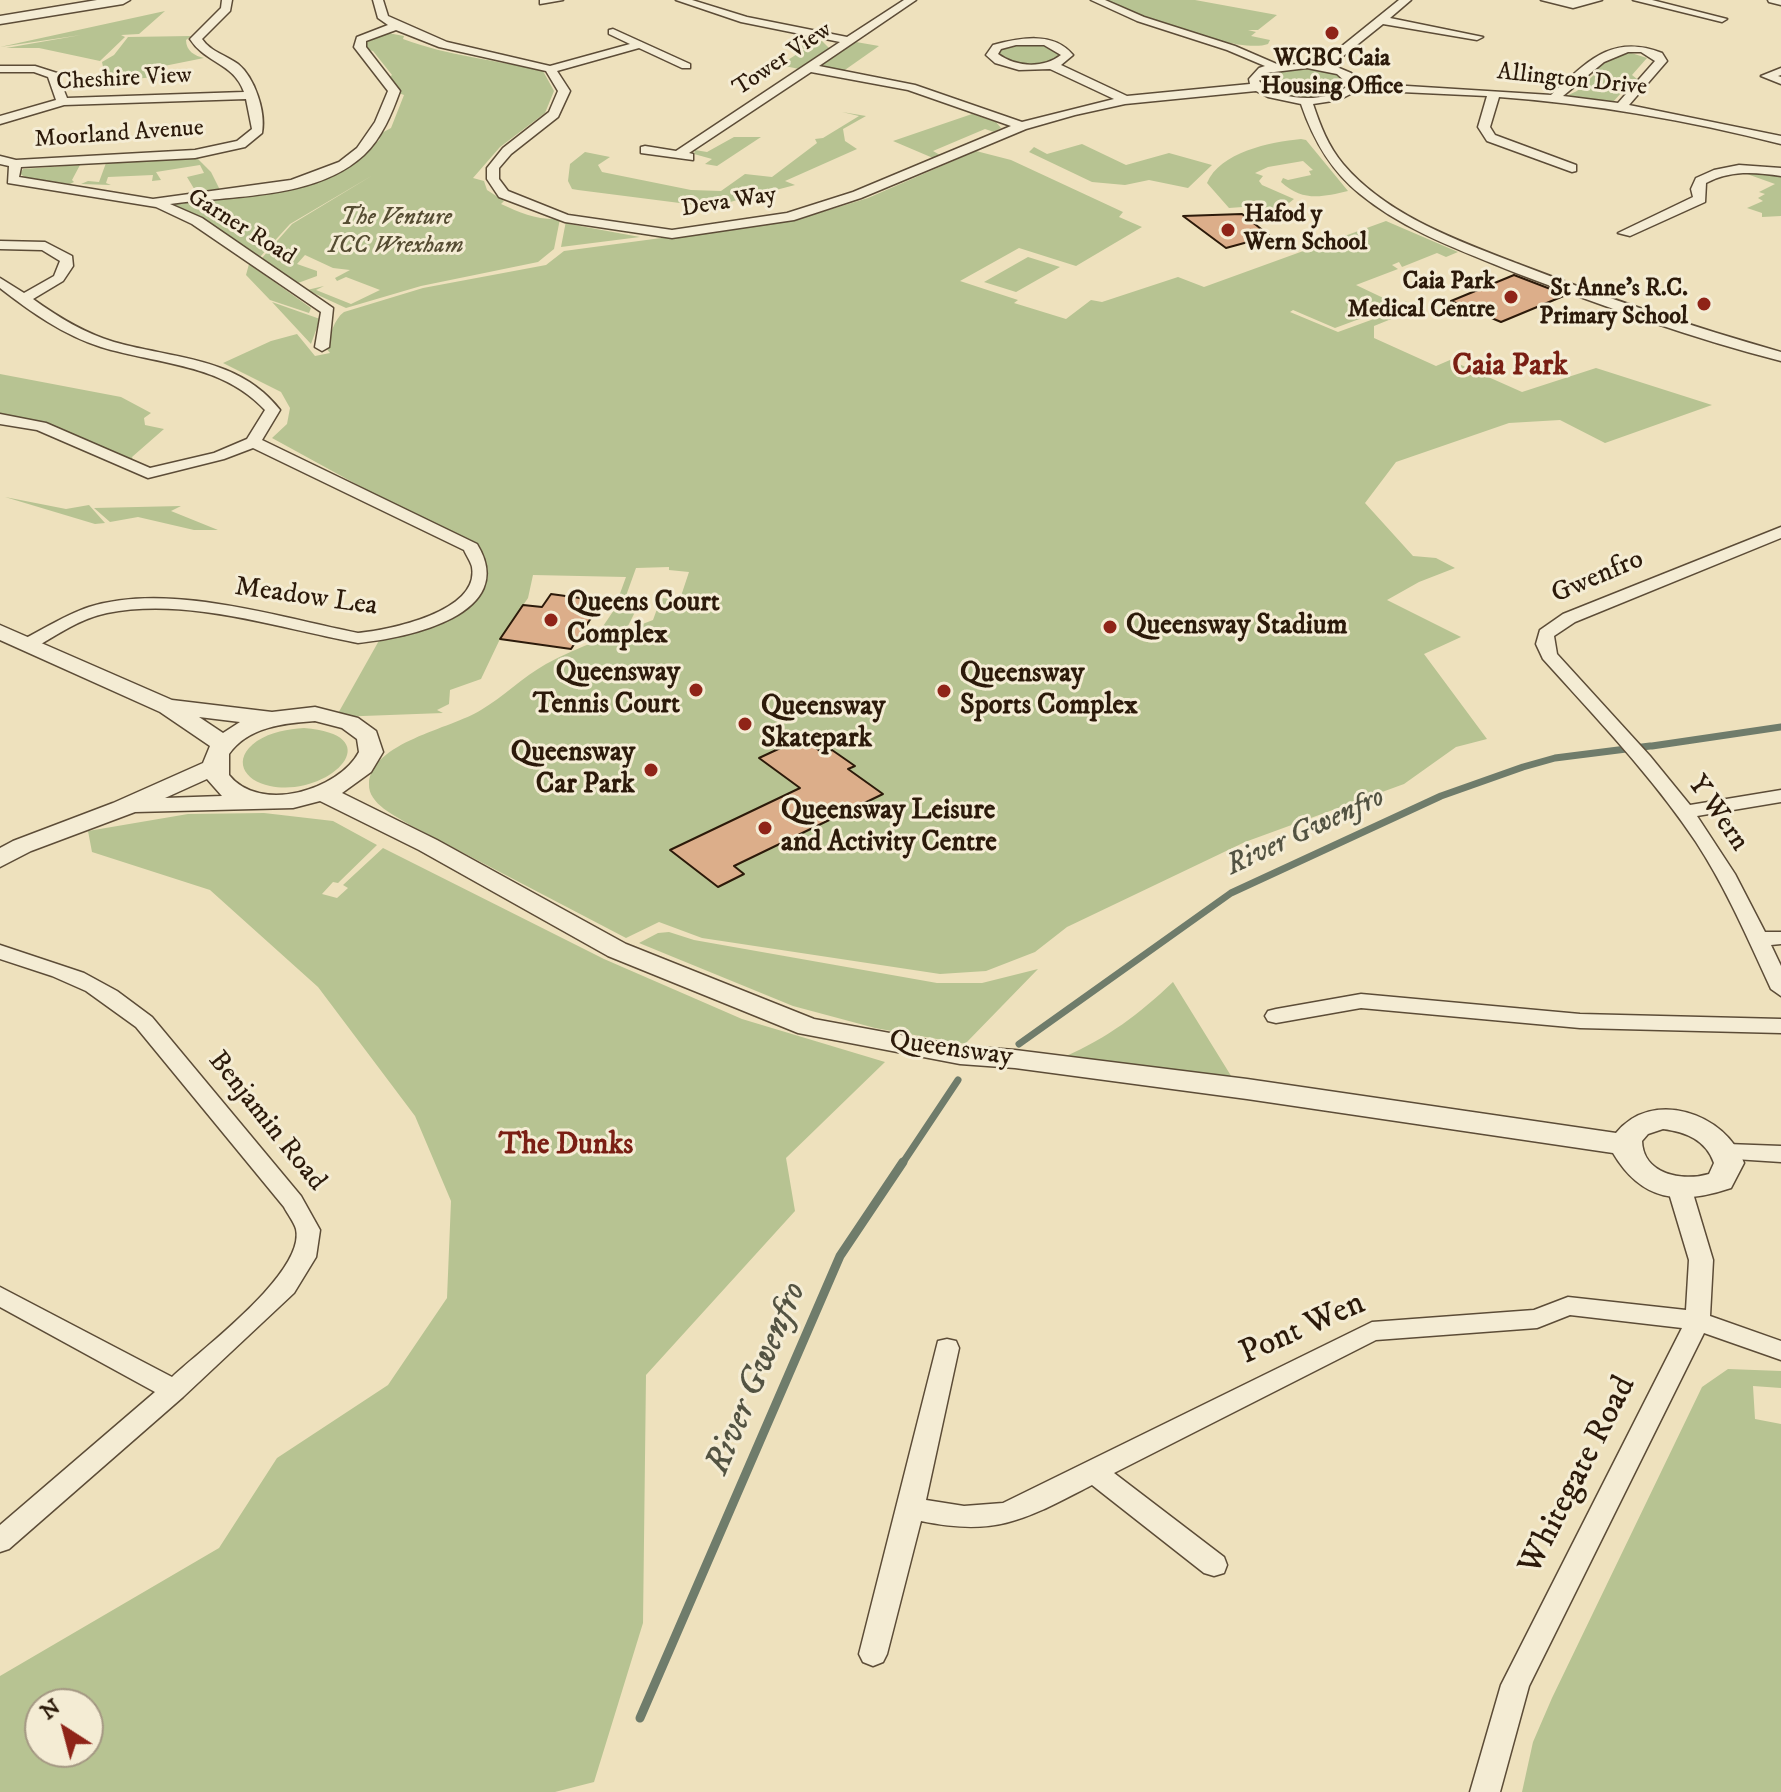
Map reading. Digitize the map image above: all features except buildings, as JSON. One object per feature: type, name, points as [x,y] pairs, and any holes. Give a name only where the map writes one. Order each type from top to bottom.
[{"type":"street","points":[[0,20],[123,0]]},
{"type":"street","points":[[227,0],[226,9],[196,39],[200,47],[235,67],[252,95]]},
{"type":"street","points":[[378,0],[383,18],[410,35],[447,47],[550,69],[639,45]]},
{"type":"street","points":[[544,2],[558,0]]},
{"type":"street","points":[[681,0],[745,20],[849,41]]},
{"type":"street","name":"Tower View","points":[[678,155],[911,0]]},
{"type":"street","points":[[1096,0],[1134,18],[1231,46],[1275,67]]},
{"type":"street","points":[[1323,67],[1406,0]]},
{"type":"street","points":[[1546,0],[1582,5],[1597,0]]},
{"type":"street","points":[[1638,0],[1722,19]]},
{"type":"street","points":[[1773,0],[1781,2]]},
{"type":"street","points":[[1380,20],[1477,37]]},
{"type":"street","points":[[153,203],[193,195],[270,189],[316,178],[360,153],[383,121],[394,91],[360,47],[361,39],[395,26]]},
{"type":"street","points":[[613,32],[686,66]]},
{"type":"street","points":[[1051,65],[1067,55],[1051,44],[1016,42],[992,51],[995,59],[1013,66],[1051,65],[1125,100]]},
{"type":"street","points":[[1552,100],[1607,52],[1634,48],[1658,55],[1661,61],[1620,108]]},
{"type":"street","points":[[1275,67],[1323,67],[1347,75],[1355,86],[1345,95],[1306,101],[1276,96],[1256,87],[1253,81],[1255,75],[1275,67]]},
{"type":"street","points":[[810,68],[911,87],[1022,126]]},
{"type":"street","points":[[0,69],[35,69],[53,75],[63,102]]},
{"type":"street","name":"Deva Way","points":[[550,69],[564,91],[560,105],[554,114],[507,151],[493,168],[493,179],[503,194],[565,218],[672,234],[789,217],[857,195],[1022,126],[1125,100],[1256,87]]},
{"type":"street","points":[[1781,71],[1767,76],[1781,81]]},
{"type":"street","name":"Allington Drive","points":[[1355,86],[1494,94],[1620,108],[1717,122],[1781,140]]},
{"type":"street","points":[[1494,94],[1484,127],[1491,138],[1578,166],[1558,174]]},
{"type":"street","name":"Cheshire View","points":[[0,120],[63,102],[252,95]]},
{"type":"street","name":"Moorland Avenue","points":[[0,160],[16,164],[195,154],[241,144],[258,130],[252,95]]},
{"type":"street","points":[[1306,101],[1312,128],[1331,156],[1368,194],[1413,224],[1622,309],[1781,357]]},
{"type":"street","points":[[645,150],[697,159]]},
{"type":"street","name":"Garner Road","points":[[16,164],[12,180],[153,203],[197,221],[328,311],[322,347]]},
{"type":"street","points":[[1640,238],[1618,230],[1700,199],[1697,189],[1700,181],[1711,174],[1733,169],[1781,172]]},
{"type":"street","points":[[0,245],[45,246],[67,259],[65,273],[23,299]]},
{"type":"street","points":[[0,282],[52,320],[105,344],[212,368],[241,379],[262,395],[273,410],[253,442],[219,456],[148,473],[41,426],[0,419]]},
{"type":"street","name":"Meadow Lea","points":[[28,644],[86,614],[115,607],[144,605],[206,611],[358,638],[381,637],[432,622],[455,610],[472,595],[479,583],[481,570],[480,559],[471,547],[253,442]]},
{"type":"street","name":"Gwenfro","points":[[1644,761],[1549,655],[1545,644],[1546,634],[1569,618],[1781,532]]},
{"type":"street","points":[[0,632],[168,707],[270,719]]},
{"type":"street","points":[[168,707],[218,755]]},
{"type":"street","points":[[0,859],[60,830],[122,808],[218,755],[243,729],[270,719],[304,714],[336,717],[353,724],[365,734],[371,746],[369,760],[361,773],[346,785],[325,794],[293,801],[122,808]]},
{"type":"street","points":[[218,755],[216,779],[226,789],[260,801]]},
{"type":"street","name":"Y Wern","points":[[1644,761],[1684,812],[1725,873],[1781,989]]},
{"type":"street","name":"Queensway","points":[[325,794],[428,845],[617,950],[808,1027],[960,1055],[1015,1059],[1247,1089],[1625,1145]]},
{"type":"street","points":[[1684,812],[1781,796]]},
{"type":"street","points":[[1758,939],[1781,938]]},
{"type":"street","name":"Benjamin Road","points":[[0,952],[90,982],[135,1014],[293,1202],[308,1230],[304,1257],[285,1287],[174,1390],[0,1541]]},
{"type":"street","points":[[1276,1016],[1361,1001],[1580,1021],[1781,1026]]},
{"type":"street","points":[[1662,1119],[1678,1121],[1708,1132],[1727,1152],[1727,1173],[1720,1181],[1696,1190],[1680,1190],[1647,1178],[1627,1157],[1625,1145],[1628,1135],[1636,1127],[1662,1119]]},
{"type":"street","points":[[1727,1152],[1781,1154]]},
{"type":"street","name":"Whitegate Road","points":[[1485,1792],[1515,1685],[1698,1321],[1701,1260],[1680,1190]]},
{"type":"street","points":[[0,1296],[174,1390]]},
{"type":"street","name":"Pont Wen","points":[[911,1508],[967,1519],[988,1519],[1018,1510],[1372,1331],[1537,1319],[1568,1306],[1698,1321],[1781,1351]]},
{"type":"street","points":[[873,1654],[911,1508],[947,1348]]},
{"type":"street","points":[[1095,1473],[1214,1565]]},
{"type":"green space","points":[[1104,0],[1195,0],[1277,15],[1258,30],[1248,30],[1256,32],[1251,36],[1270,40],[1268,44],[1254,46],[1211,39]]},
{"type":"green space","points":[[165,11],[139,34],[121,35],[125,37],[100,61],[39,48],[6,48],[81,35],[0,47]]},
{"type":"green space","name":"The Venture ICC Wrexham","points":[[388,33],[404,36],[403,39],[437,50],[543,71],[554,91],[545,113],[500,147],[473,178],[484,181],[487,190],[504,201],[501,204],[536,217],[560,219],[554,249],[538,262],[421,286],[346,308],[307,290],[324,286],[316,290],[351,304],[380,290],[346,277],[337,281],[335,278],[350,270],[333,268],[305,255],[297,264],[317,271],[317,276],[298,283],[262,258],[292,224],[373,175],[290,224],[256,258],[173,205],[175,202],[273,191],[356,163],[380,139],[376,136],[391,128],[404,95],[396,92],[387,79],[392,75],[373,51],[364,49],[363,44]]},
{"type":"green space","points":[[191,36],[186,40],[189,50],[204,58],[154,68],[157,77],[106,81],[102,62],[114,55],[128,37]]},
{"type":"green space","points":[[804,38],[822,41],[830,49],[799,69],[780,65],[805,49],[791,46]]},
{"type":"green space","points":[[856,42],[879,46],[842,72],[822,65]]},
{"type":"green space","points":[[1013,45],[1042,45],[1060,53],[1060,57],[1030,65],[999,57],[1000,50]]},
{"type":"green space","points":[[1628,52],[1647,58],[1632,75],[1637,79],[1628,80],[1613,102],[1564,97],[1577,91],[1595,74],[1593,70],[1599,63]]},
{"type":"green space","points":[[1306,67],[1342,76],[1349,87],[1329,97],[1303,99],[1277,94],[1260,81],[1268,72]]},
{"type":"green space","points":[[842,112],[866,116],[843,129],[845,141],[857,149],[785,181],[795,185],[711,207],[572,189],[568,181],[570,164],[585,152],[610,157],[598,165],[602,172],[691,190],[721,191],[745,174],[772,177],[817,143],[815,139],[823,138],[859,116]]},
{"type":"green space","points":[[972,114],[996,122],[1001,128],[994,132],[985,129],[933,151],[940,155],[933,158],[893,141]]},
{"type":"green space","points":[[734,137],[761,137],[717,166],[705,164],[712,159],[694,154],[695,150],[707,152]]},
{"type":"green space","points":[[1306,140],[1348,191],[1305,195],[1281,182],[1283,178],[1288,180],[1311,175],[1309,171],[1313,170],[1303,161],[1268,167],[1255,173],[1263,176],[1259,181],[1262,185],[1294,199],[1284,207],[1263,212],[1256,206],[1229,208],[1207,183],[1223,163],[1234,156],[1261,146]]},
{"type":"green space","points":[[1082,144],[1126,165],[1169,153],[1212,165],[1188,188],[1149,180],[1125,185],[1092,182],[1029,152],[1034,147],[1047,154]]},
{"type":"green space","points":[[976,151],[1011,160],[1123,212],[1119,217],[1142,227],[1076,266],[1019,248],[960,281],[1018,300],[1014,303],[1066,319],[1091,300],[1102,302],[1178,277],[1204,287],[1386,221],[1458,252],[1446,257],[1437,253],[1402,267],[1399,262],[1392,265],[1398,269],[1356,285],[1396,304],[1408,301],[1335,328],[1293,310],[1290,312],[1338,332],[1404,308],[1411,311],[1374,326],[1374,338],[1436,366],[1450,360],[1522,392],[1596,368],[1712,405],[1605,443],[1560,420],[1509,423],[1396,462],[1365,503],[1413,556],[1436,558],[1455,568],[1419,582],[1387,600],[1461,637],[1424,654],[1487,739],[1456,747],[1404,784],[1245,842],[1067,927],[1035,952],[986,971],[940,974],[702,938],[659,922],[626,938],[410,825],[378,803],[369,784],[373,770],[383,757],[414,738],[481,710],[538,669],[559,658],[653,620],[661,598],[680,599],[689,572],[669,570],[669,567],[636,568],[622,607],[637,608],[627,628],[593,641],[614,610],[626,577],[533,575],[528,598],[500,639],[481,679],[450,690],[449,704],[437,710],[443,713],[336,717],[381,637],[432,622],[479,583],[471,547],[272,438],[287,424],[290,408],[281,392],[223,363],[271,341],[297,334],[315,356],[330,353],[326,348],[331,333],[344,312],[423,288],[546,265],[564,251],[796,220],[868,198]]},
{"type":"green space","points":[[197,158],[211,172],[220,190],[196,192],[187,177],[204,173],[200,165],[156,172],[161,180],[152,181],[153,175],[108,177],[106,183],[111,185],[81,184],[99,182],[106,163]]},
{"type":"green space","points":[[80,165],[72,180],[74,182],[70,184],[27,178],[20,174],[23,169]]},
{"type":"green space","points":[[1747,174],[1781,176],[1781,216],[1762,217],[1762,213],[1747,208],[1763,201],[1758,198],[1765,194],[1759,192],[1775,184]]},
{"type":"green space","points":[[566,221],[569,224],[640,237],[561,247]]},
{"type":"green space","points":[[1028,257],[1060,267],[1016,292],[984,282]]},
{"type":"green space","points":[[249,264],[311,308],[309,313],[270,300],[246,275]]},
{"type":"green space","points":[[272,302],[320,319],[311,344]]},
{"type":"green space","points":[[0,374],[121,397],[151,413],[144,418],[145,425],[164,429],[132,457],[135,467],[41,426],[0,419]]},
{"type":"green space","points":[[5,497],[66,509],[89,505],[105,523],[95,524]]},
{"type":"green space","points":[[181,506],[171,511],[218,530],[194,530],[138,517],[110,522],[94,508]]},
{"type":"green space","points":[[304,728],[330,733],[344,742],[348,753],[330,775],[292,787],[270,786],[248,774],[244,768],[244,755],[257,741],[268,735]]},
{"type":"green space","points":[[264,813],[333,821],[377,845],[338,883],[333,882],[322,894],[337,898],[348,888],[343,885],[383,848],[604,959],[742,1019],[885,1062],[786,1158],[795,1211],[646,1375],[643,1623],[594,1782],[555,1792],[0,1792],[0,1676],[219,1548],[277,1458],[388,1385],[447,1298],[451,1201],[415,1116],[318,987],[210,890],[92,852],[88,831],[188,814]]},
{"type":"green space","points":[[669,932],[694,940],[937,983],[982,983],[1038,969],[965,1044],[875,1028],[793,1006],[639,943],[658,933]]},
{"type":"green space","points":[[1173,982],[1233,1079],[1064,1057],[1122,1024]]},
{"type":"green space","points":[[1728,1369],[1781,1371],[1781,1388],[1753,1386],[1755,1419],[1781,1424],[1781,1792],[1522,1792],[1533,1742],[1552,1698],[1702,1387]]},
{"type":"waterway","name":"River Gwenfro","points":[[1652,746],[1781,727]]},
{"type":"waterway","name":"River Gwenfro","points":[[1019,1044],[1231,893],[1441,796],[1523,767],[1555,758],[1650,746]]},
{"type":"waterway","name":"River Gwenfro","points":[[902,1164],[958,1080]]},
{"type":"waterway","name":"River Gwenfro","points":[[640,1718],[840,1256],[903,1162]]},
{"type":"place","name":"WCBC Caia Housing Office","points":[[1332,33]]},
{"type":"place","name":"Hafod y Wern School","points":[[1228,230]]},
{"type":"place","name":"Caia Park Medical Centre","points":[[1511,297]]},
{"type":"place","name":"St Anne's R.C. Primary School","points":[[1704,304]]},
{"type":"place","name":"Queens Court Complex","points":[[551,620]]},
{"type":"place","name":"Queensway Stadium","points":[[1110,627]]},
{"type":"place","name":"Queensway Tennis Court","points":[[696,690]]},
{"type":"place","name":"Queensway Sports Complex","points":[[944,691]]},
{"type":"place","name":"Queensway Skatepark","points":[[745,724]]},
{"type":"place","name":"Queensway Car Park","points":[[651,770]]},
{"type":"place","name":"Queensway Leisure and Activity Centre","points":[[765,828]]},
{"type":"district","name":"Caia Park","points":[[1510,368]]},
{"type":"district","name":"The Dunks","points":[[566,1147]]}]
